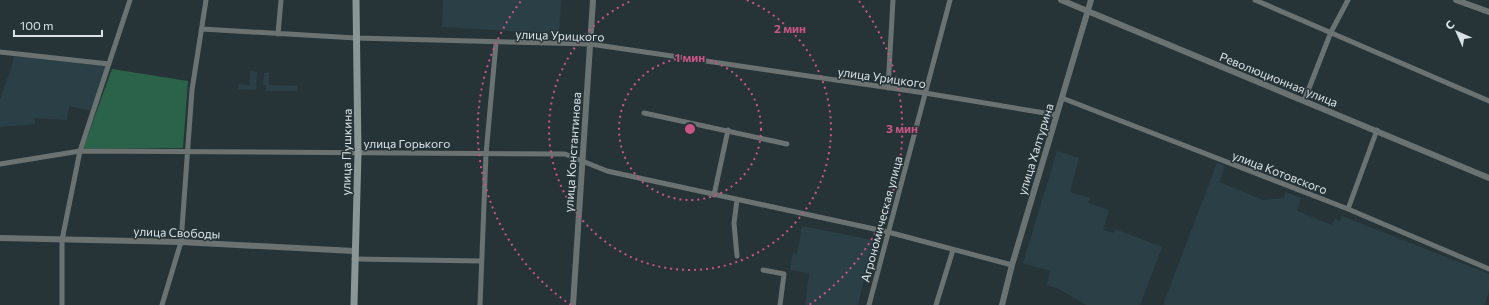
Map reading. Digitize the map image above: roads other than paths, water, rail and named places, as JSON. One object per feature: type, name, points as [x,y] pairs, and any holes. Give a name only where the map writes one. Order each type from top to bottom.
[{"type":"main road","name":"улица Пушкина","points":[[354,305],[354,251],[358,153],[356,0]]},
{"type":"street","points":[[62,305],[62,240],[80,151],[130,0]]},
{"type":"street","points":[[162,305],[181,242],[192,90],[206,0]]},
{"type":"street","points":[[278,34],[281,0]]},
{"type":"street","name":"улица Константинова","points":[[573,305],[593,0]]},
{"type":"street","points":[[888,88],[893,0]]},
{"type":"street","name":"Агрономическая улица","points":[[869,305],[950,0]]},
{"type":"street","name":"Революционная улица","points":[[1061,0],[1377,130],[1489,178]]},
{"type":"street","name":"улица Халтурина","points":[[1002,305],[1012,265],[1090,0]]},
{"type":"street","points":[[1255,0],[1489,101]]},
{"type":"street","points":[[1304,101],[1331,32],[1348,0]]},
{"type":"street","points":[[1456,0],[1489,12]]},
{"type":"street","name":"улица Урицкого","points":[[202,29],[356,38],[496,43],[590,44],[925,93],[1057,115]]},
{"type":"street","points":[[480,305],[486,154],[496,43]]},
{"type":"street","points":[[0,52],[109,64]]},
{"type":"street","name":"улица Котовского","points":[[1062,98],[1348,209],[1489,269]]},
{"type":"street","points":[[644,113],[787,144]]},
{"type":"street","points":[[714,195],[728,130]]},
{"type":"street","points":[[1348,209],[1377,130]]},
{"type":"street","name":"улица Горького","points":[[0,164],[80,151],[187,150],[565,154],[607,171],[888,232],[1012,265]]},
{"type":"street","points":[[737,200],[734,223],[737,256]]},
{"type":"street","name":"улица Свободы","points":[[0,238],[181,242],[354,251]]},
{"type":"street","points":[[936,305],[953,250]]},
{"type":"street","points":[[354,259],[481,261]]},
{"type":"street","points":[[763,270],[784,274],[780,305]]}]
